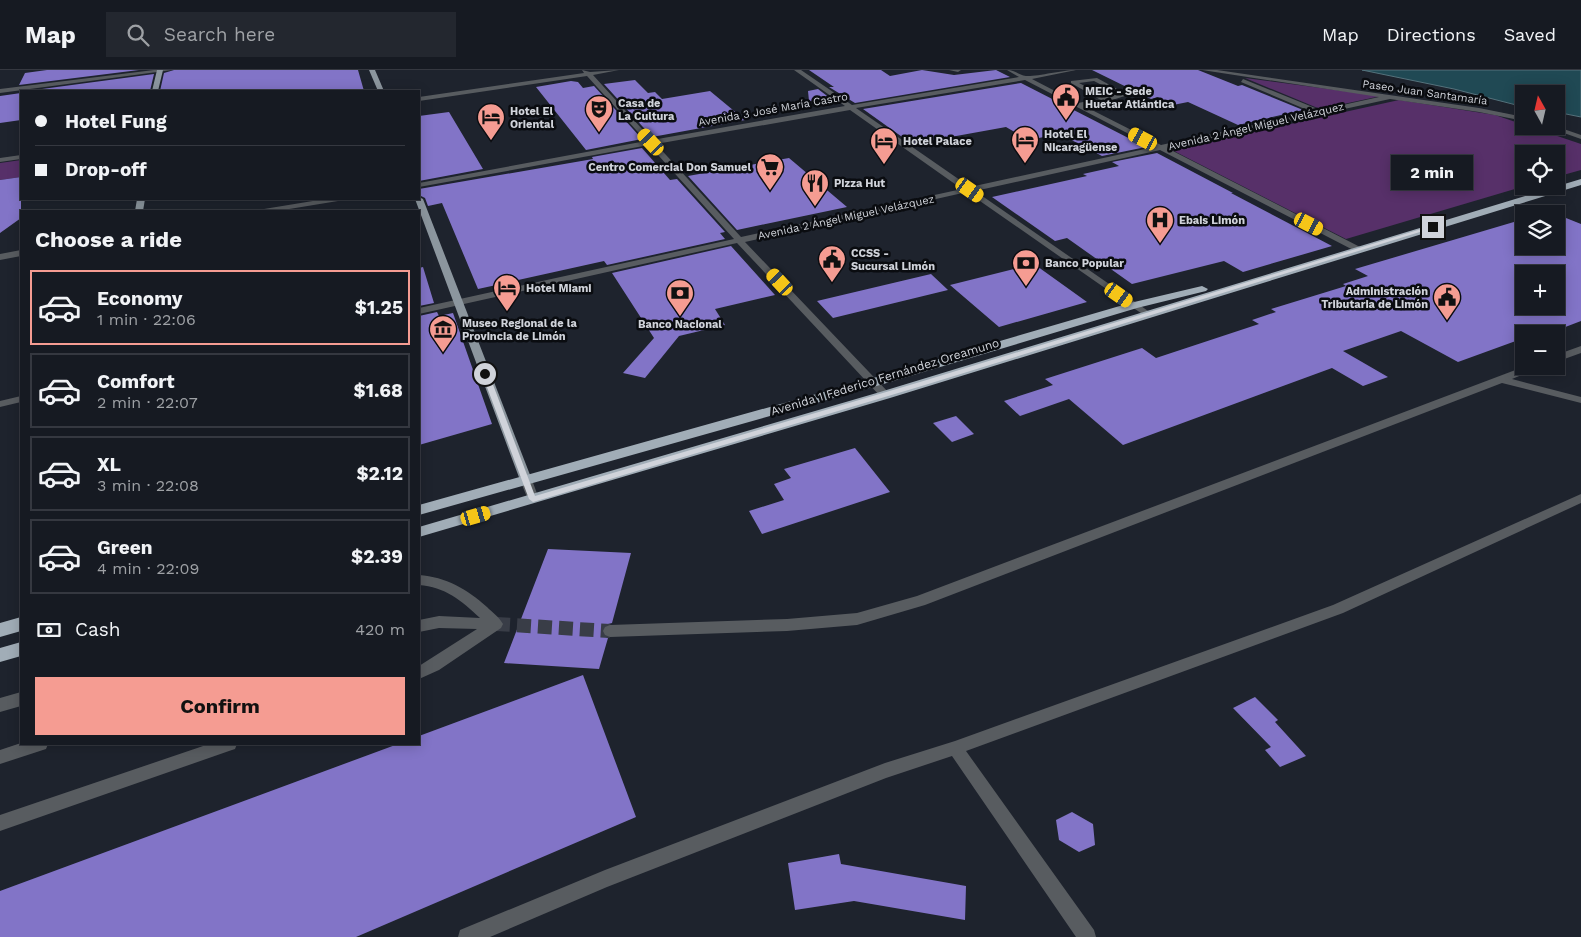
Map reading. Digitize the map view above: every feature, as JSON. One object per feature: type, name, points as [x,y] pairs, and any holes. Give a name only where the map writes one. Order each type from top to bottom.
[{"type":"highway","name":"Avenida 1 Federico Fernández Oreamuno","points":[[420,532],[885,395],[1581,182]]},
{"type":"highway","name":"Avenida 1 Federico Fernández Oreamuno","points":[[420,510],[875,382],[1134,305],[1359,250]]},
{"type":"highway","points":[[0,630],[20,624]]},
{"type":"highway","points":[[0,655],[20,649]]},
{"type":"main road","points":[[372,70],[380,90]]},
{"type":"main road","points":[[155,90],[160,71]]},
{"type":"main road","points":[[418,200],[526,480]]},
{"type":"street","points":[[0,91],[169,70]]},
{"type":"street","points":[[420,98],[587,72],[616,70]]},
{"type":"street","points":[[796,70],[852,107],[1148,315]]},
{"type":"street","points":[[952,70],[958,70]]},
{"type":"street","points":[[1010,70],[1359,250]]},
{"type":"street","name":"Avenida 3 José María Castro","points":[[420,185],[651,142],[1074,70]]},
{"type":"street","name":"Paseo Juan Santamaría","points":[[1205,70],[1479,110],[1515,117]]},
{"type":"street","points":[[587,72],[739,240],[875,382],[885,395]]},
{"type":"street","points":[[1224,73],[1318,112]]},
{"type":"street","points":[[1077,105],[1106,100],[1125,95],[1095,79],[1073,82],[1106,100]]},
{"type":"street","name":"Avenida 2 Ángel Miguel Velázquez","points":[[420,311],[1390,97]]},
{"type":"street","points":[[1565,132],[1581,137]]},
{"type":"street","points":[[0,160],[20,157]]},
{"type":"street","points":[[270,210],[332,200]]},
{"type":"street","points":[[0,257],[20,253]]},
{"type":"street","points":[[1565,356],[1581,350]]},
{"type":"street","points":[[1565,363],[1581,359]]},
{"type":"street","points":[[610,631],[787,626],[856,619],[920,601],[1515,374]]},
{"type":"street","points":[[1501,379],[1518,375]]},
{"type":"street","points":[[1501,379],[1581,400]]},
{"type":"street","points":[[0,404],[20,399]]},
{"type":"street","points":[[526,480],[533,499]]},
{"type":"street","points":[[468,937],[632,869],[885,771],[955,748],[1338,609],[1581,498]]},
{"type":"street","points":[[420,580],[433,580],[462,593],[496,624]]},
{"type":"street","points":[[420,626],[439,622],[496,624]]},
{"type":"street","points":[[420,673],[434,666],[496,624]]},
{"type":"street","points":[[0,705],[20,699]]},
{"type":"street","points":[[0,757],[37,745]]},
{"type":"street","points":[[0,822],[226,745]]},
{"type":"street","points":[[955,748],[1087,937]]},
{"type":"shaded area","points":[[1245,78],[1381,96],[1320,109]]},
{"type":"shaded area","points":[[1399,100],[1495,115],[1515,122],[1515,135],[1554,135],[1581,144],[1581,170],[1565,174],[1565,145],[1515,145],[1515,189],[1346,239],[1172,150]]},
{"type":"shaded area","points":[[20,160],[20,177],[0,180],[0,163]]},
{"type":"water","points":[[1362,70],[1581,70],[1581,117],[1565,114],[1565,85],[1515,85],[1515,105],[1454,89]]},
{"type":"building","points":[[47,70],[139,70],[19,85],[25,73]]},
{"type":"building","points":[[174,70],[358,70],[364,90],[160,90],[164,73]]},
{"type":"building","points":[[809,70],[881,70],[890,76],[922,70],[954,75],[996,70],[1010,77],[855,103],[829,87],[834,87]]},
{"type":"building","points":[[1092,70],[1198,70],[1238,86],[1242,85],[1303,110],[1238,125],[1188,102],[1173,105],[1158,97],[1151,99]]},
{"type":"building","points":[[154,74],[150,90],[34,90]]},
{"type":"building","points":[[635,80],[648,93],[655,92],[662,99],[710,91],[745,120],[652,137],[604,84]]},
{"type":"building","points":[[571,81],[578,82],[583,88],[594,86],[642,139],[586,150],[536,87]]},
{"type":"building","points":[[1021,83],[1146,147],[1102,156],[1060,134],[1028,140],[1006,127],[912,144],[863,109]]},
{"type":"building","points":[[818,89],[835,102],[809,101],[808,91]]},
{"type":"building","points":[[20,93],[20,120],[0,123],[0,96]]},
{"type":"building","points":[[449,112],[483,169],[420,181],[420,116]]},
{"type":"building","points":[[642,148],[670,180],[677,179],[725,232],[720,233],[725,239],[607,265],[604,261],[478,289],[442,203],[428,206],[425,198],[420,196],[420,189],[593,159],[592,157]]},
{"type":"building","points":[[1157,153],[1332,246],[1243,272],[1224,261],[1132,284],[1067,238],[1055,241],[992,197],[1087,176],[1083,174],[1119,166],[1112,162]]},
{"type":"building","name":"Centro Comercial Don Samuel","points":[[789,158],[847,207],[737,230],[688,176]]},
{"type":"building","points":[[20,177],[21,210],[20,219],[0,233],[0,180]]},
{"type":"building","points":[[1565,218],[1581,224],[1581,321],[1565,327],[1565,325],[1515,325],[1515,341],[1458,362],[1401,331],[1343,351],[1388,377],[1363,386],[1332,368],[1123,445],[1069,399],[1020,416],[1004,401],[1053,385],[1045,379],[1142,348],[1156,358],[1259,324],[1252,320],[1276,312],[1271,309],[1346,286],[1343,284],[1368,276],[1355,269],[1515,222],[1515,255],[1565,255]]},
{"type":"building","name":"Banco Nacional","points":[[731,246],[775,295],[715,309],[725,325],[679,336],[645,378],[623,373],[654,338],[612,273]]},
{"type":"building","name":"Banco Popular","points":[[1034,264],[1087,302],[999,327],[950,285]]},
{"type":"building","points":[[423,267],[434,303],[420,306],[420,268]]},
{"type":"building","points":[[931,274],[948,290],[833,318],[817,301]]},
{"type":"building","points":[[437,312],[439,316],[453,313],[492,424],[420,445],[420,316]]},
{"type":"building","points":[[956,416],[974,434],[952,442],[933,423]]},
{"type":"building","points":[[855,448],[890,492],[762,534],[749,511],[784,500],[774,484],[791,478],[784,469]]},
{"type":"building","points":[[548,549],[631,553],[612,623],[604,625],[601,630],[603,636],[608,638],[599,669],[504,663]]},
{"type":"building","points":[[583,675],[636,817],[356,937],[0,937],[0,891],[395,745],[420,745],[420,736]]},
{"type":"building","points":[[1255,697],[1278,720],[1275,722],[1306,756],[1280,767],[1265,750],[1271,747],[1233,708]]},
{"type":"building","points":[[1072,812],[1093,824],[1095,845],[1079,852],[1059,840],[1056,820]]},
{"type":"building","points":[[839,854],[841,864],[966,886],[965,920],[854,901],[795,910],[788,863]]},
{"type":"tunnel","points":[[496,624],[610,631]]},
{"type":"place","name":"MEIC - Sede Huetar Atlántica","points":[[1066,121]]},
{"type":"place","name":"Casa de La Cultura","points":[[599,133]]},
{"type":"place","name":"Hotel El Oriental","points":[[491,141]]},
{"type":"place","name":"Hotel El Nicaragüense","points":[[1025,164]]},
{"type":"place","name":"Hotel Palace","points":[[884,165]]},
{"type":"place","name":"Centro Comercial Don Samuel","points":[[770,191]]},
{"type":"place","name":"Pizza Hut","points":[[815,207]]},
{"type":"place","name":"Ebais Limón","points":[[1160,244]]},
{"type":"place","name":"CCSS - Sucursal Limón","points":[[832,283]]},
{"type":"place","name":"Banco Popular","points":[[1026,287]]},
{"type":"place","name":"Hotel Miami","points":[[507,312]]},
{"type":"place","name":"Banco Nacional","points":[[680,317]]},
{"type":"place","name":"Administración Tributaria de Limón","points":[[1447,321]]},
{"type":"place","name":"Museo Regional de la Provincia de Limón","points":[[443,353]]},
{"type":"route","points":[[485,374],[533,499],[923,383],[1433,227]]}]
